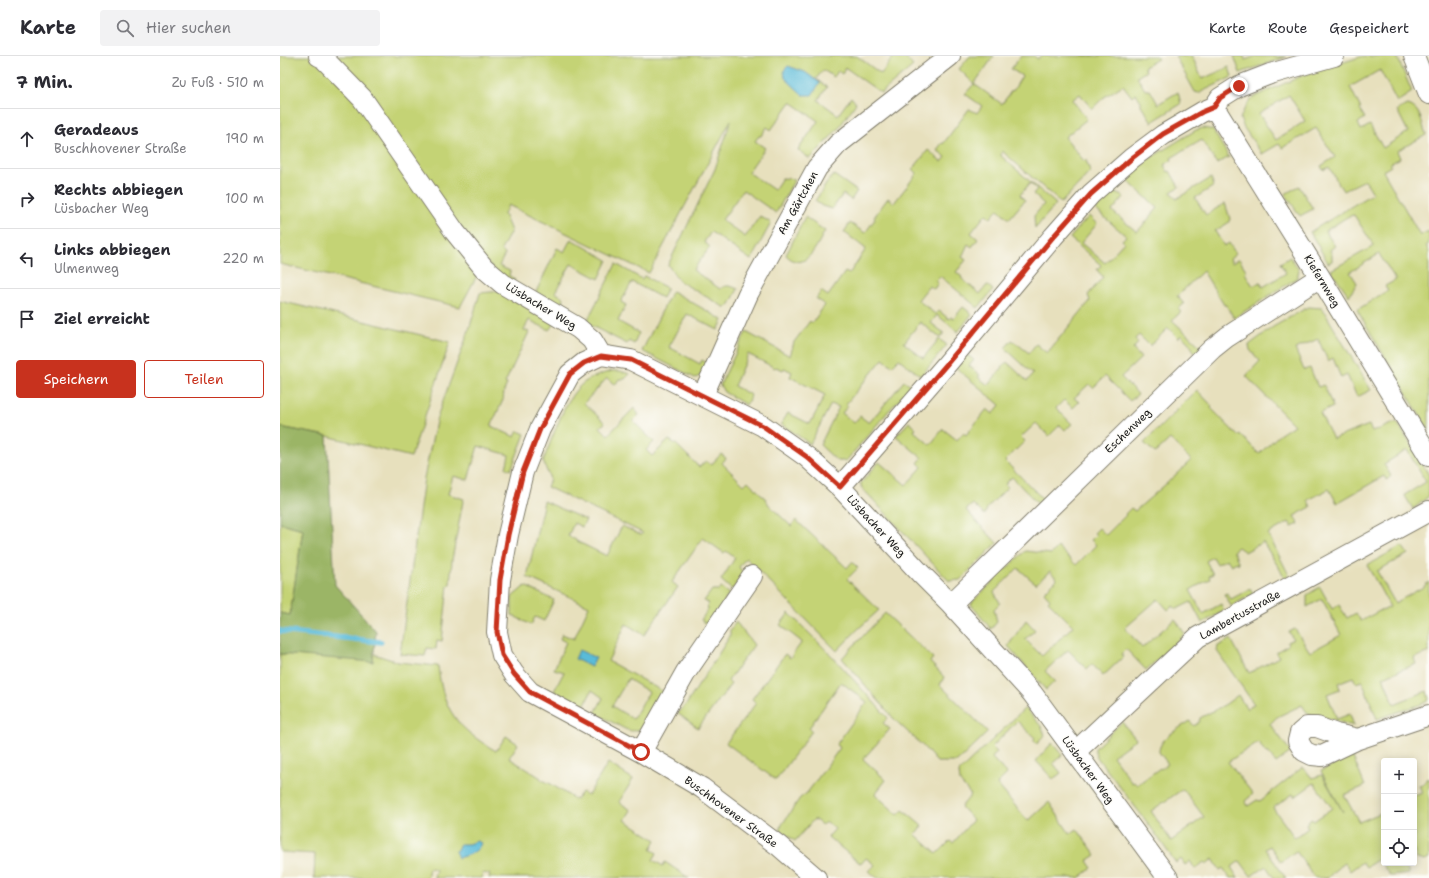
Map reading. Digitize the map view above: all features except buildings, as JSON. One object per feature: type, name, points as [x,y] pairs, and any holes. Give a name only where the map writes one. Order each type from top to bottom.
[{"type":"street","name":"Lüsbacher Weg","points":[[319,56],[323,58],[362,98],[455,232],[484,268],[503,284],[578,328],[592,340],[601,356],[631,360],[763,426],[807,457],[840,487],[920,574],[951,604],[1032,693],[1168,878]]},
{"type":"street","name":"Am Gärtchen","points":[[703,395],[748,294],[817,168],[838,144],[928,72],[940,66],[950,56]]},
{"type":"street","points":[[840,487],[1091,194],[1132,158],[1163,134],[1214,107],[1220,98],[1239,86],[1270,74],[1334,56]]},
{"type":"street","points":[[1414,56],[1429,94]]},
{"type":"street","name":"Kiefernweg","points":[[1214,107],[1429,456]]},
{"type":"street","name":"Eschenweg","points":[[951,604],[1212,349],[1227,337],[1320,277]]},
{"type":"street","name":"Buschhovener Straße","points":[[601,356],[584,363],[570,374],[540,429],[523,472],[508,535],[500,580],[497,632],[502,655],[514,674],[530,692],[641,752],[702,788],[779,846],[816,878]]},
{"type":"street","name":"Lambertusstraße","points":[[1075,752],[1198,637],[1429,511]]},
{"type":"street","points":[[641,752],[686,672],[752,576]]},
{"type":"street","points":[[1358,739],[1429,715]]},
{"type":"green space","points":[[280,56],[857,56],[881,74],[894,56],[904,56],[913,66],[881,93],[846,68],[842,74],[838,71],[834,77],[823,70],[816,79],[827,87],[818,100],[838,115],[851,97],[856,103],[838,129],[810,159],[798,150],[818,121],[791,102],[771,130],[767,127],[761,136],[759,136],[755,141],[765,148],[748,172],[774,190],[782,178],[795,179],[776,213],[743,190],[722,220],[745,237],[760,216],[771,223],[751,260],[711,232],[704,242],[710,247],[693,270],[720,289],[724,286],[729,286],[738,289],[729,306],[724,307],[679,281],[668,265],[715,169],[731,120],[649,273],[508,205],[504,214],[511,231],[501,250],[505,254],[499,266],[510,271],[509,276],[515,279],[511,285],[485,261],[460,307],[280,264]]},
{"type":"green space","points":[[970,56],[994,56],[974,84],[959,69]]},
{"type":"green space","points":[[1021,56],[1034,56],[1038,59],[1040,56],[1156,56],[1158,59],[1144,67],[1146,71],[1137,77],[1145,90],[1150,90],[1158,104],[1178,92],[1181,104],[1152,122],[1136,94],[1132,97],[1123,85],[1103,98],[1092,109],[1080,94],[1072,100],[1087,119],[1065,137],[1084,161],[1086,160],[1090,172],[1061,203],[1002,151],[1001,156],[1056,204],[1035,229],[1034,216],[1044,204],[1033,194],[1037,189],[1030,183],[1020,195],[1025,200],[1009,219],[998,209],[991,218],[986,214],[971,233],[978,239],[972,247],[968,244],[962,257],[966,260],[956,272],[980,294],[987,285],[993,290],[978,308],[940,276],[935,281],[938,283],[934,289],[929,286],[918,300],[935,314],[939,311],[949,319],[951,317],[954,318],[963,307],[972,314],[958,332],[937,315],[931,323],[944,333],[940,338],[920,322],[904,343],[923,358],[939,339],[947,345],[921,376],[899,359],[892,366],[883,359],[846,404],[848,406],[842,413],[854,423],[860,416],[869,423],[904,381],[912,387],[892,407],[846,461],[837,461],[820,445],[839,407],[831,404],[810,444],[781,424],[788,413],[810,424],[825,395],[790,377],[792,372],[784,368],[783,370],[776,367],[775,368],[748,354],[734,386],[751,395],[746,405],[724,392],[720,385],[746,332],[790,356],[794,342],[810,321],[812,323],[825,305],[816,299],[821,291],[828,296],[845,272],[849,274],[866,249],[844,232],[850,223],[865,233],[875,219],[874,217],[888,198],[894,203],[917,173],[913,169],[928,150],[942,162],[946,157],[937,150],[942,143],[943,144],[969,109],[977,113],[982,106],[965,94],[974,84],[1002,104],[1012,90],[1013,91],[1022,76],[1011,69]]},
{"type":"green space","points":[[1175,56],[1192,56],[1202,79],[1229,67],[1232,77],[1199,93],[1195,92]]},
{"type":"green space","points":[[1234,56],[1244,56],[1245,60],[1256,56],[1286,57],[1240,73]]},
{"type":"green space","points":[[1363,56],[1397,56],[1412,92],[1397,102],[1380,70],[1350,87],[1365,118],[1358,123],[1361,130],[1370,125],[1383,148],[1408,132],[1397,110],[1408,105],[1416,109],[1422,121],[1426,135],[1397,151],[1400,158],[1390,164],[1391,166],[1383,171],[1420,235],[1429,231],[1429,244],[1426,246],[1429,251],[1429,431],[1357,310],[1388,290],[1385,286],[1396,280],[1379,254],[1350,272],[1357,283],[1349,296],[1331,270],[1374,246],[1354,215],[1349,216],[1325,231],[1335,246],[1330,250],[1332,261],[1328,263],[1310,232],[1373,193],[1365,180],[1343,191],[1329,167],[1323,170],[1321,166],[1335,157],[1316,128],[1282,148],[1279,144],[1262,154],[1244,128],[1240,119],[1246,106],[1256,96],[1306,74]],"holes":[[[1289,95],[1305,121],[1276,140],[1259,114]]]},
{"type":"green space","points":[[1203,128],[1213,130],[1229,157],[1217,164],[1202,140],[1171,158],[1172,160],[1164,165],[1168,172],[1170,171],[1179,187],[1171,192],[1176,199],[1211,178],[1214,186],[1195,198],[1206,215],[1225,203],[1230,219],[1228,223],[1215,231],[1224,246],[1229,243],[1236,254],[1230,259],[1232,263],[1239,259],[1253,286],[1260,282],[1263,287],[1286,273],[1280,263],[1290,257],[1299,270],[1297,278],[1234,318],[1203,271],[1177,296],[1184,304],[1178,309],[1181,312],[1172,320],[1201,347],[1195,353],[1189,343],[1181,335],[1178,338],[1168,328],[1150,346],[1139,335],[1135,339],[1138,343],[1133,349],[1141,358],[1121,377],[1138,394],[1130,401],[1105,376],[1093,388],[1089,384],[1074,398],[1079,402],[1073,408],[1064,400],[1056,408],[1072,424],[1065,430],[1060,425],[1049,436],[1036,423],[1021,437],[1025,441],[1005,461],[1043,499],[1038,504],[1012,477],[1005,484],[1008,487],[988,507],[984,515],[973,504],[966,510],[997,543],[960,580],[949,581],[862,488],[861,483],[879,462],[906,485],[922,467],[918,463],[922,458],[896,436],[909,422],[916,428],[914,431],[930,445],[943,429],[957,440],[963,433],[966,435],[987,409],[993,414],[1000,405],[955,367],[966,354],[974,360],[969,366],[980,375],[978,377],[988,385],[1007,362],[1027,381],[1033,374],[1005,348],[1012,340],[1029,353],[1036,344],[1047,353],[1090,301],[1088,295],[1103,277],[1097,270],[1101,265],[1070,238],[1089,216],[1097,224],[1081,243],[1105,263],[1124,242],[1122,240],[1126,236],[1095,209],[1111,191],[1124,197],[1112,211],[1137,232],[1158,208],[1127,179],[1147,160],[1196,130]]},
{"type":"green space","points":[[834,175],[857,191],[851,200],[843,194],[832,209],[822,206],[815,201]]},
{"type":"green space","points":[[1299,186],[1313,209],[1300,216],[1285,194]]},
{"type":"green space","points":[[805,217],[825,231],[810,256],[799,262],[786,255]]},
{"type":"green space","points":[[571,239],[608,260],[599,279],[571,264],[555,292],[564,298],[560,310],[535,294],[557,248],[564,252]]},
{"type":"green space","points":[[616,264],[642,279],[644,276],[667,288],[662,298],[632,282],[621,302],[626,305],[618,321],[639,333],[634,344],[629,341],[627,344],[586,323]]},
{"type":"green space","points":[[502,291],[556,322],[549,330],[529,320],[524,330],[529,332],[505,383],[507,384],[504,391],[503,400],[491,426],[515,437],[518,431],[525,434],[511,470],[506,468],[509,455],[478,446],[468,480],[453,476],[448,494],[464,499],[452,560],[450,585],[448,585],[442,641],[437,640],[436,649],[427,648],[425,656],[400,654],[424,478],[437,417],[468,333],[480,293]]},
{"type":"green space","points":[[672,291],[723,320],[718,330],[687,314],[669,347],[700,364],[702,360],[707,363],[701,374],[695,378],[642,351]]},
{"type":"green space","points":[[280,301],[450,342],[411,457],[327,436],[280,427]]},
{"type":"green space","points":[[1308,307],[1322,308],[1371,390],[1357,397],[1347,375],[1341,378],[1333,358],[1328,361],[1318,339],[1295,349],[1304,370],[1310,368],[1318,387],[1324,385],[1333,407],[1320,413],[1333,439],[1369,425],[1372,432],[1397,422],[1429,475],[1429,496],[1413,509],[1405,496],[1426,482],[1407,450],[1384,464],[1391,476],[1387,480],[1384,476],[1337,503],[1329,489],[1308,500],[1311,507],[1294,516],[1299,524],[1292,527],[1289,522],[1268,534],[1289,575],[1285,578],[1263,542],[1245,552],[1238,547],[1233,551],[1239,563],[1238,564],[1237,562],[1231,565],[1227,559],[1217,564],[1213,557],[1206,561],[1213,574],[1209,576],[1210,579],[1190,590],[1203,614],[1221,604],[1224,611],[1202,623],[1191,602],[1177,609],[1173,606],[1168,610],[1158,599],[1125,628],[1142,648],[1175,619],[1185,634],[1146,670],[1126,649],[1121,654],[1123,657],[1103,676],[1092,664],[1087,669],[1068,650],[1045,671],[1055,681],[1046,690],[1008,646],[1026,620],[1035,630],[1025,639],[1042,656],[1073,626],[1048,601],[1050,599],[1044,592],[1057,579],[1050,571],[1036,584],[1018,568],[994,592],[1000,603],[994,609],[997,622],[991,629],[971,604],[973,601],[1025,551],[1051,554],[1058,547],[1076,565],[1096,545],[1091,540],[1096,535],[1094,533],[1099,528],[1106,535],[1131,508],[1135,511],[1166,484],[1191,460],[1170,439],[1155,453],[1144,443],[1197,390],[1212,406],[1211,408],[1238,436],[1240,434],[1259,454],[1279,435],[1294,425],[1246,376],[1260,361],[1250,350],[1249,345],[1273,327]]},
{"type":"green space","points":[[612,371],[620,371],[630,374],[625,379],[619,379],[615,385],[607,378],[584,403],[605,423],[600,427],[608,435],[634,408],[639,415],[633,421],[654,442],[646,450],[652,456],[669,440],[676,444],[699,467],[706,461],[711,465],[721,454],[726,458],[722,463],[744,485],[748,481],[765,498],[769,505],[791,526],[796,520],[847,568],[852,562],[858,568],[847,579],[879,610],[837,651],[746,558],[739,567],[744,574],[732,590],[721,580],[735,558],[726,551],[724,553],[703,538],[672,582],[678,587],[644,635],[626,624],[608,661],[664,692],[643,727],[636,731],[625,729],[595,713],[603,698],[592,690],[584,706],[554,691],[564,672],[554,669],[566,642],[560,639],[562,634],[574,639],[589,606],[527,577],[544,501],[586,520],[582,527],[574,523],[568,536],[607,556],[622,526],[641,535],[643,533],[547,487],[550,479],[543,461],[554,432],[569,400],[581,385],[591,378]],"holes":[[[628,679],[649,692],[633,719],[612,706]]]},
{"type":"green space","points":[[280,427],[327,436],[335,585],[376,631],[373,662],[280,654],[280,613],[290,615],[303,529],[280,523]]},
{"type":"green space","points":[[280,523],[303,529],[290,615],[280,613]]},
{"type":"green space","points":[[1402,546],[1408,554],[1377,571],[1395,603],[1425,586],[1429,582],[1429,652],[1414,658],[1416,664],[1383,677],[1394,704],[1427,691],[1429,700],[1425,703],[1377,719],[1362,681],[1356,683],[1353,677],[1338,683],[1340,689],[1327,694],[1337,719],[1350,714],[1354,726],[1308,714],[1302,705],[1277,717],[1270,724],[1291,752],[1276,763],[1258,742],[1228,762],[1253,794],[1245,801],[1248,806],[1257,800],[1260,801],[1303,767],[1312,778],[1322,775],[1343,812],[1321,771],[1352,755],[1365,786],[1344,795],[1359,822],[1381,813],[1381,862],[1379,859],[1366,867],[1362,862],[1350,871],[1345,863],[1334,871],[1328,878],[1315,878],[1296,851],[1281,862],[1270,846],[1265,849],[1286,878],[1274,878],[1266,866],[1251,876],[1240,861],[1231,867],[1238,878],[1230,878],[1223,868],[1220,870],[1213,859],[1206,864],[1204,862],[1195,869],[1190,861],[1185,865],[1181,859],[1176,863],[1147,822],[1096,756],[1095,748],[1122,722],[1136,739],[1113,756],[1132,783],[1134,782],[1137,785],[1168,764],[1159,752],[1160,747],[1162,742],[1176,730],[1190,721],[1194,726],[1199,722],[1200,718],[1226,704],[1238,695],[1247,709],[1254,704],[1217,651],[1218,646],[1231,639],[1249,673],[1279,657],[1276,652],[1288,645],[1287,642],[1293,639],[1289,632],[1295,629],[1310,652],[1341,635],[1322,599],[1307,607],[1307,595],[1320,587],[1332,609],[1339,605],[1347,618],[1356,613],[1361,621],[1383,609],[1384,610],[1390,607],[1367,565]],"holes":[[[1314,783],[1332,808],[1314,821],[1311,819],[1306,825],[1308,828],[1295,838],[1273,808],[1293,794],[1295,797]],[[1183,789],[1204,817],[1171,841],[1151,811]]]},
{"type":"green space","points":[[525,586],[554,600],[544,621],[535,617],[531,625],[512,615],[512,597]]},
{"type":"green space","points":[[721,588],[729,594],[708,626],[701,620],[708,609],[707,606],[709,604],[704,601],[712,590],[718,590]]},
{"type":"green space","points":[[1250,589],[1253,594],[1231,606],[1224,594],[1227,593],[1231,599]]},
{"type":"green space","points":[[789,613],[833,657],[888,718],[883,723],[890,729],[863,759],[886,780],[875,794],[898,815],[903,810],[922,826],[915,834],[937,854],[950,841],[953,843],[973,820],[961,807],[971,795],[960,782],[959,772],[1025,708],[1041,726],[1045,735],[1037,744],[1033,740],[1035,738],[1017,721],[992,747],[997,752],[992,758],[1007,774],[997,784],[1028,821],[1049,802],[1070,834],[1077,829],[1096,855],[1087,861],[1092,868],[1079,878],[877,878],[869,871],[875,865],[866,858],[861,864],[828,837],[835,829],[827,822],[822,825],[814,819],[795,841],[779,829],[800,798],[807,793],[840,748],[836,745],[867,702],[841,682],[809,728],[812,731],[776,780],[726,743],[756,703],[752,699],[785,654],[790,658],[802,642],[780,625]]},
{"type":"green space","points":[[885,613],[933,658],[930,662],[944,677],[940,685],[988,732],[957,762],[937,762],[923,746],[895,720],[842,658]]},
{"type":"green space","points":[[736,622],[754,645],[728,681],[731,684],[698,728],[677,713],[686,705],[730,636],[730,630]]},
{"type":"green space","points":[[365,651],[398,662],[438,666],[440,682],[444,695],[449,707],[462,726],[472,735],[496,751],[506,736],[518,744],[509,758],[541,778],[540,779],[551,784],[576,800],[582,792],[588,795],[608,763],[633,779],[619,802],[631,810],[625,820],[656,840],[651,849],[657,853],[653,860],[663,866],[665,862],[689,878],[489,878],[490,874],[483,873],[482,878],[434,878],[436,869],[429,868],[427,878],[314,878],[315,854],[280,852],[280,654],[320,657]]},
{"type":"green space","points":[[1052,743],[1062,755],[1053,763],[1061,773],[1053,779],[1036,761]]},
{"type":"green space","points":[[1429,778],[1429,859],[1424,861],[1417,859],[1417,795],[1422,793],[1419,785],[1425,783],[1426,779]]},
{"type":"green space","points":[[1384,866],[1405,866],[1409,874],[1390,876]]},
{"type":"water","points":[[788,66],[805,72],[820,83],[812,95],[803,95],[785,78],[784,70]]},
{"type":"water","points":[[579,650],[596,658],[591,667],[575,659]]},
{"type":"water","points":[[477,841],[481,843],[477,849],[472,853],[458,858],[455,851],[458,849],[460,844],[468,844]]},
{"type":"waterway","points":[[280,631],[381,642]]},
{"type":"route","points":[[641,752],[530,692],[514,674],[502,655],[497,632],[500,580],[508,535],[523,472],[540,429],[570,374],[584,363],[601,356],[631,360],[763,426],[807,457],[840,487],[1091,194],[1132,158],[1163,134],[1214,107],[1220,98],[1239,86]]}]
